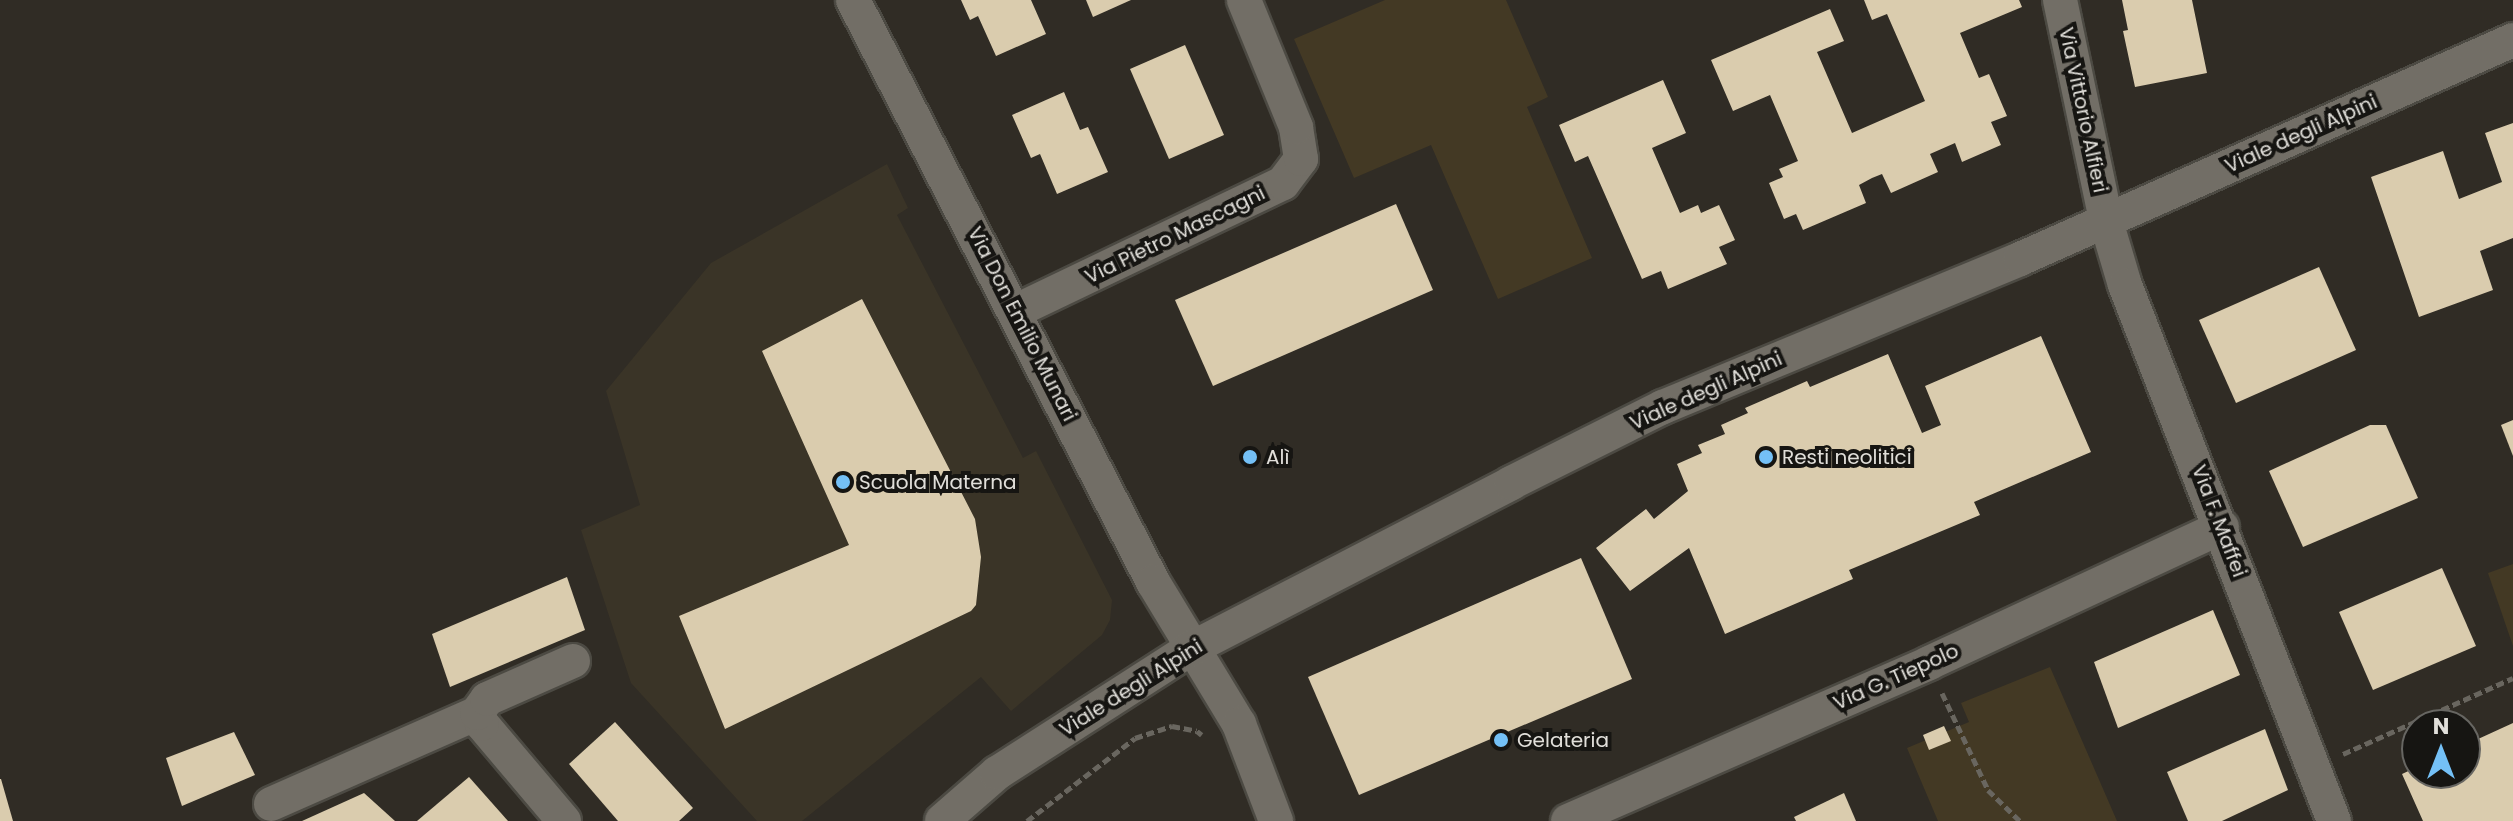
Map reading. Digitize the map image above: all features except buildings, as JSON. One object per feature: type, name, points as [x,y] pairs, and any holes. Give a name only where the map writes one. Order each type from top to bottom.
[{"type":"street","name":"Via Don Emilio Munari","points":[[853,0],[1153,582],[1239,724],[1276,821]]},
{"type":"street","name":"Via Pietro Mascagni","points":[[1016,311],[1283,183],[1301,159],[1296,127],[1244,0]]},
{"type":"street","name":"Via Vittorio Alfieri","points":[[2060,0],[2106,221]]},
{"type":"street","name":"Viale degli Alpini","points":[[942,821],[997,773],[1192,648],[1663,407],[2106,221],[2513,40]]},
{"type":"street","name":"Via F. Maffei","points":[[2106,221],[2125,285],[2222,527],[2334,821]]},
{"type":"street","name":"Via G. Tiepolo","points":[[1568,821],[1929,663],[2222,527]]},
{"type":"street","points":[[271,804],[477,713],[487,699],[573,661]]},
{"type":"street","points":[[477,713],[482,724],[564,821]]},
{"type":"path","points":[[1929,663],[1988,790],[2020,821]]},
{"type":"path","points":[[2313,768],[2513,678]]},
{"type":"path","points":[[1027,821],[1135,738],[1172,726],[1197,731],[1209,742],[1239,724]]},
{"type":"shaded area","points":[[1385,0],[1506,0],[1548,97],[1527,107],[1592,258],[1498,299],[1431,145],[1354,178],[1294,39]]},
{"type":"shaded area","name":"Scuola Materna","points":[[887,164],[908,208],[897,215],[1023,458],[1036,451],[1112,600],[1110,620],[1102,635],[1011,711],[981,677],[802,821],[757,821],[631,683],[581,530],[640,505],[606,391],[711,263]]},
{"type":"shaded area","points":[[2513,564],[2513,646],[2488,573]]},
{"type":"shaded area","points":[[2050,667],[2117,821],[1938,821],[1907,748],[1969,722],[1961,703]]},
{"type":"place","name":"Alì","points":[[1250,457]]},
{"type":"place","name":"Resti neolitici","points":[[1766,457]]},
{"type":"place","name":"Scuola Materna","points":[[843,482]]},
{"type":"place","name":"Gelateria","points":[[1501,740]]}]
